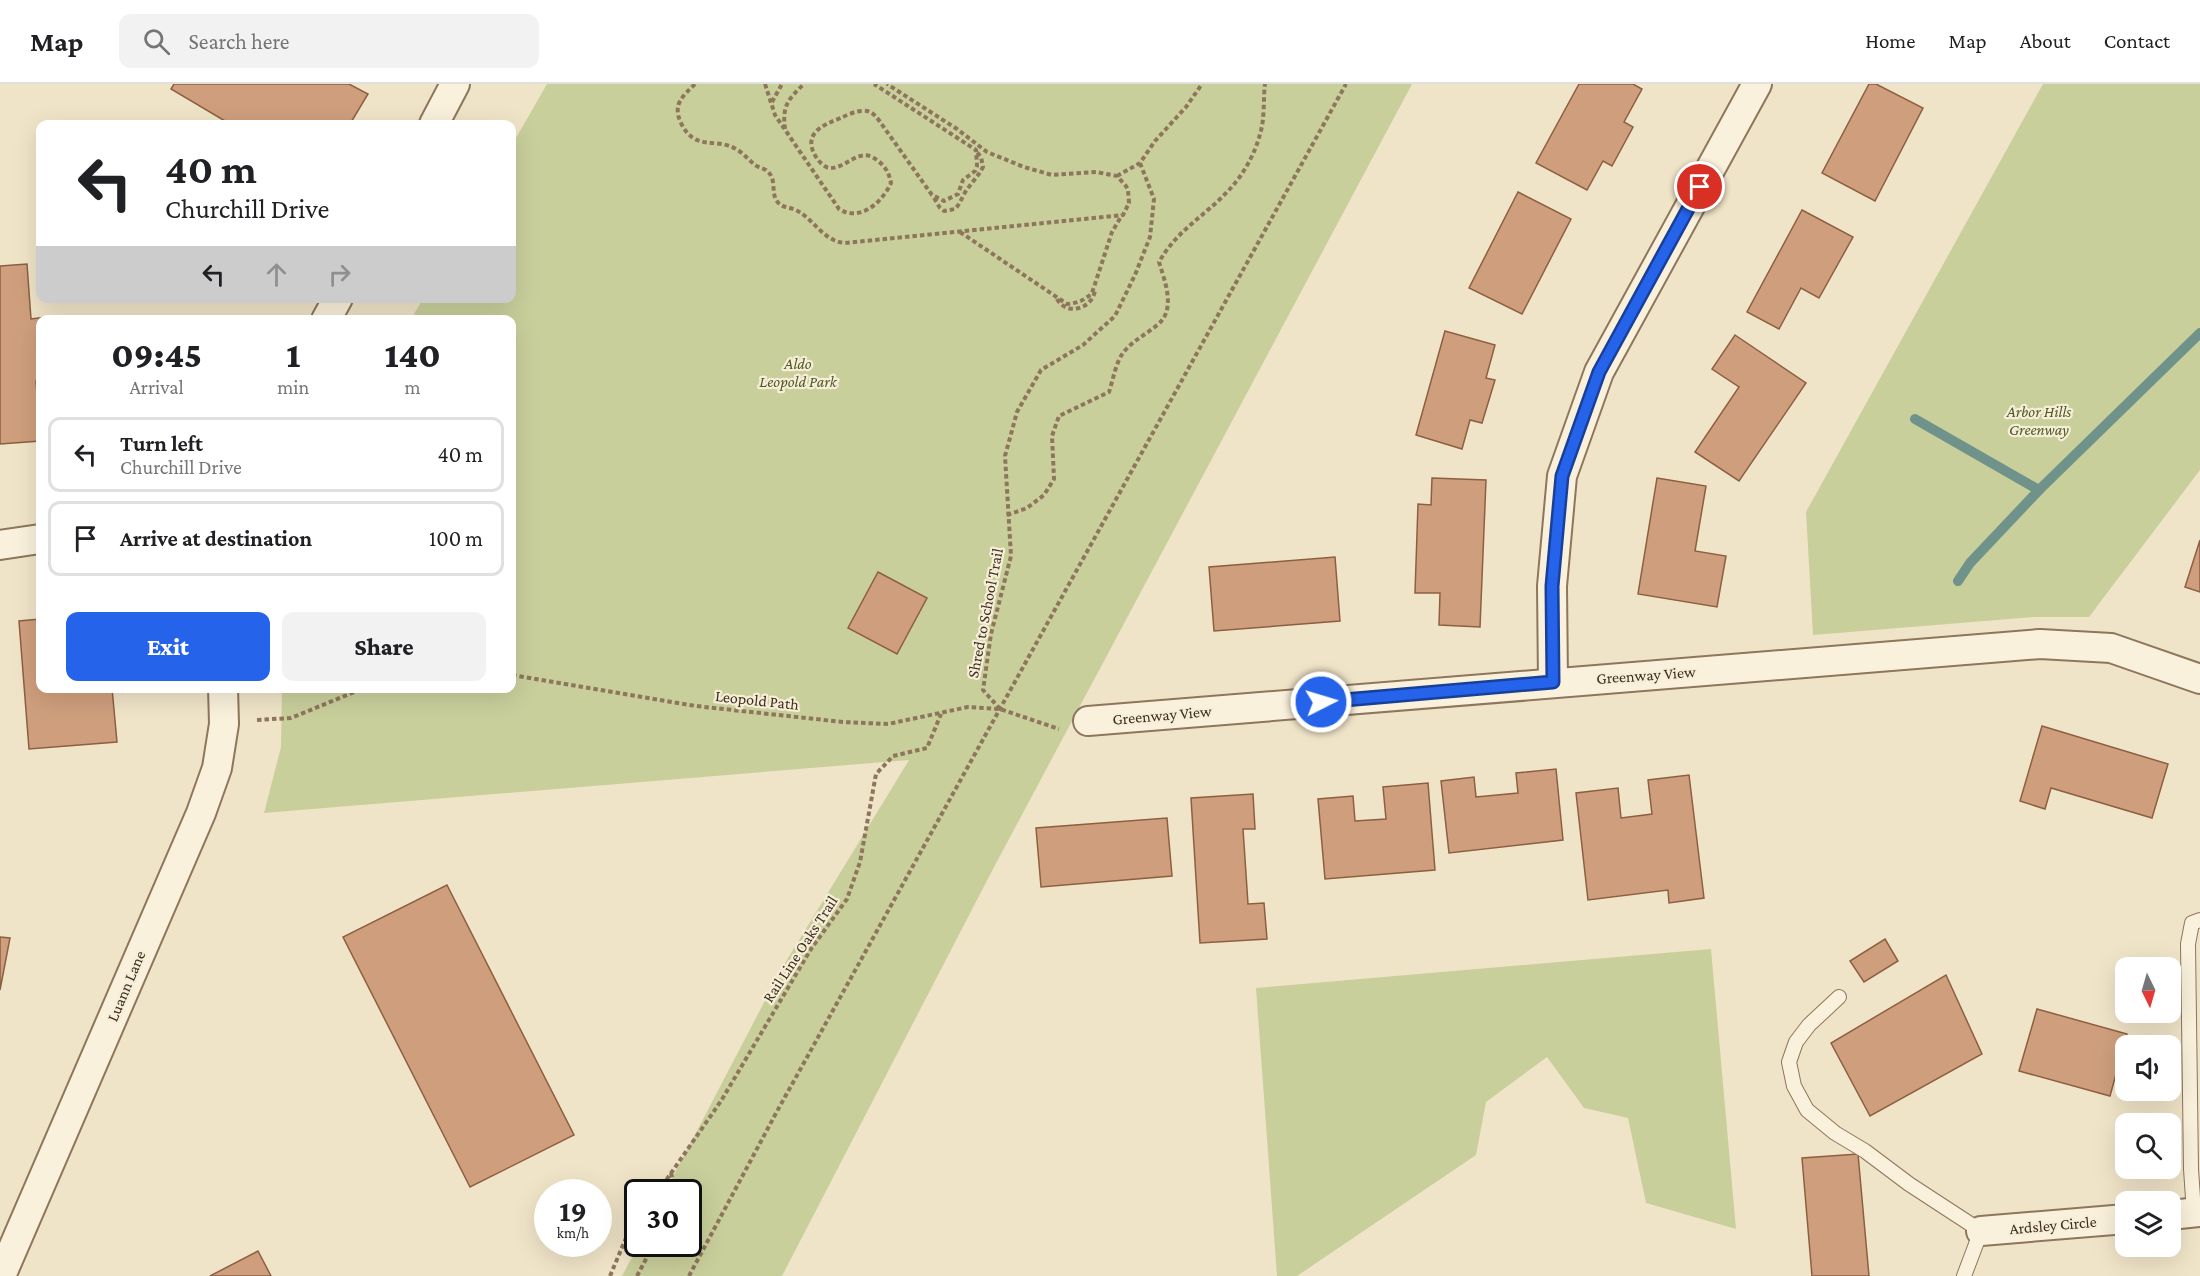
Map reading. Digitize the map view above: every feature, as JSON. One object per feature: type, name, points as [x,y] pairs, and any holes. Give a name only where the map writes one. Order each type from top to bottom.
[{"type":"street","points":[[436,120],[456,84]]},
{"type":"street","points":[[1553,682],[1552,586],[1562,476],[1599,372],[1757,84]]},
{"type":"street","points":[[0,544],[36,540]]},
{"type":"street","name":"Greenway View","points":[[1088,721],[2040,644],[2111,648],[2200,679]]},
{"type":"street","name":"Luann Lane","points":[[1,1276],[201,813],[217,768],[224,724],[223,693]]},
{"type":"street","name":"Ardsley Circle","points":[[1981,1231],[2115,1220]]},
{"type":"lane","points":[[2188,1213],[2191,1169],[2188,944],[2192,922],[2200,920]]},
{"type":"lane","points":[[1839,997],[1809,1025],[1796,1042],[1789,1062],[1794,1086],[1808,1110],[1835,1133],[1981,1231],[1964,1276]]},
{"type":"path","points":[[695,84],[680,97],[678,108],[680,122],[690,136],[700,142],[726,145],[746,155],[756,166],[768,172],[773,180],[777,202],[795,210],[833,242],[845,243],[1123,215]]},
{"type":"path","points":[[765,84],[774,115],[839,209],[845,213],[865,212],[887,191],[891,183],[886,168],[871,156],[861,155],[834,167],[825,166],[815,156],[813,137],[815,132],[825,124],[860,111],[873,113],[878,119],[940,208],[944,211],[955,209],[967,188],[976,181],[983,167],[981,157],[974,146],[957,129],[887,84]]},
{"type":"path","points":[[771,103],[782,84]]},
{"type":"path","points":[[785,129],[784,110],[792,95],[804,84]]},
{"type":"path","points":[[874,84],[987,152],[1052,175],[1096,172],[1117,177],[1128,190],[1129,203],[1112,232],[1096,284],[1095,295],[1090,303],[1080,308],[1069,309],[1060,304],[1056,296],[960,232]]},
{"type":"path","points":[[1117,177],[1140,163],[1202,84]]},
{"type":"path","points":[[1140,163],[1154,200],[1150,237],[1115,316],[1083,345],[1041,370],[1017,412],[1005,456],[1007,515],[1027,508],[1044,495],[1054,479],[1052,436],[1059,416],[1109,392],[1122,354],[1140,337],[1159,325],[1168,310],[1166,285],[1159,262],[1168,246],[1191,222],[1229,190],[1251,158],[1261,132],[1265,84]]},
{"type":"path","points":[[689,1276],[781,1105],[1346,84]]},
{"type":"path","points":[[932,195],[944,201],[958,195],[963,180],[975,171],[977,166],[974,146]]},
{"type":"path","name":"Shred to School Trail","points":[[1000,709],[983,690],[991,634],[1011,556],[1007,515]]},
{"type":"path","name":"Leopold Path","points":[[516,676],[696,706],[843,722],[888,724],[968,707],[1000,709],[1071,733],[1088,721]]},
{"type":"path","points":[[224,724],[268,718],[291,718],[352,693]]},
{"type":"path","name":"Rail Line Oaks Trail","points":[[667,1179],[721,1101],[811,949],[847,900],[860,862],[876,774],[892,756],[927,748],[942,713]]},
{"type":"path","points":[[671,1173],[673,1179]]},
{"type":"path","points":[[610,1276],[624,1243]]},
{"type":"path","points":[[637,1276],[647,1257]]},
{"type":"green space","name":"Aldo Leopold Park","points":[[547,84],[1412,84],[993,869],[782,1276],[622,1276],[632,1257],[702,1257],[702,1179],[672,1179],[782,968],[909,760],[264,813],[281,747],[282,693],[516,693],[516,315],[413,315],[421,303],[516,303],[516,138]]},
{"type":"green space","name":"Arbor Hills Greenway","points":[[2043,84],[2200,84],[2200,470],[2089,617],[2035,617],[1813,635],[1806,512]]},
{"type":"green space","points":[[1711,949],[1736,1229],[1646,1203],[1628,1118],[1584,1108],[1547,1057],[1486,1102],[1476,1155],[1297,1276],[1277,1276],[1256,988]]},
{"type":"building","points":[[174,84],[349,84],[368,94],[352,120],[223,120],[171,89]]},
{"type":"building","points":[[1579,84],[1633,84],[1642,89],[1624,122],[1633,127],[1612,166],[1603,161],[1587,190],[1536,163]]},
{"type":"building","points":[[1869,84],[1876,84],[1923,108],[1875,201],[1822,173]]},
{"type":"building","points":[[1518,192],[1571,219],[1522,314],[1469,288]]},
{"type":"building","points":[[1802,210],[1853,237],[1819,298],[1801,288],[1779,329],[1747,312]]},
{"type":"building","points":[[27,264],[31,319],[36,318],[36,441],[0,444],[0,266]]},
{"type":"building","points":[[1445,331],[1495,345],[1486,378],[1495,380],[1482,423],[1470,420],[1462,449],[1416,435]]},
{"type":"building","points":[[1735,335],[1806,383],[1739,481],[1695,452],[1739,387],[1712,369]]},
{"type":"building","points":[[1432,478],[1486,480],[1480,627],[1439,625],[1440,593],[1415,593],[1418,504],[1431,505]]},
{"type":"building","points":[[1657,478],[1706,486],[1695,551],[1726,556],[1717,607],[1638,594]]},
{"type":"building","points":[[2200,540],[2200,592],[2185,587]]},
{"type":"building","points":[[1335,557],[1340,621],[1214,631],[1209,567]]},
{"type":"building","points":[[878,572],[927,598],[897,654],[848,628]]},
{"type":"building","points":[[36,619],[36,693],[112,693],[117,742],[29,749],[19,621]]},
{"type":"building","points":[[2042,726],[2168,764],[2152,818],[2051,788],[2045,809],[2020,801]]},
{"type":"building","points":[[1556,769],[1563,840],[1449,853],[1441,781],[1474,777],[1476,797],[1518,793],[1516,773]]},
{"type":"building","points":[[1689,775],[1704,898],[1669,903],[1668,890],[1588,900],[1576,793],[1618,788],[1621,818],[1652,814],[1648,780]]},
{"type":"building","points":[[1428,783],[1435,870],[1325,879],[1318,799],[1353,796],[1355,821],[1386,819],[1383,787]]},
{"type":"building","points":[[1253,794],[1255,829],[1243,829],[1248,904],[1264,903],[1267,939],[1200,943],[1191,798]]},
{"type":"building","points":[[1167,818],[1172,876],[1041,887],[1036,828]]},
{"type":"building","points":[[447,885],[574,1135],[470,1187],[343,937]]},
{"type":"building","points":[[0,937],[10,938],[0,990]]},
{"type":"building","points":[[1885,939],[1898,961],[1864,982],[1850,961]]},
{"type":"building","points":[[1946,975],[1982,1054],[1870,1116],[1831,1043]]},
{"type":"building","points":[[2037,1009],[2127,1034],[2115,1035],[2115,1078],[2110,1096],[2019,1071]]},
{"type":"building","points":[[1858,1154],[1869,1276],[1812,1276],[1802,1158]]},
{"type":"building","points":[[258,1251],[271,1276],[210,1276]]},
{"type":"waterway","points":[[1958,581],[1970,563],[2039,490],[2200,333]]},
{"type":"waterway","points":[[1915,419],[2039,490]]},
{"type":"route","points":[[1321,702],[1553,682],[1552,586],[1562,476],[1599,372],[1700,187]]}]
